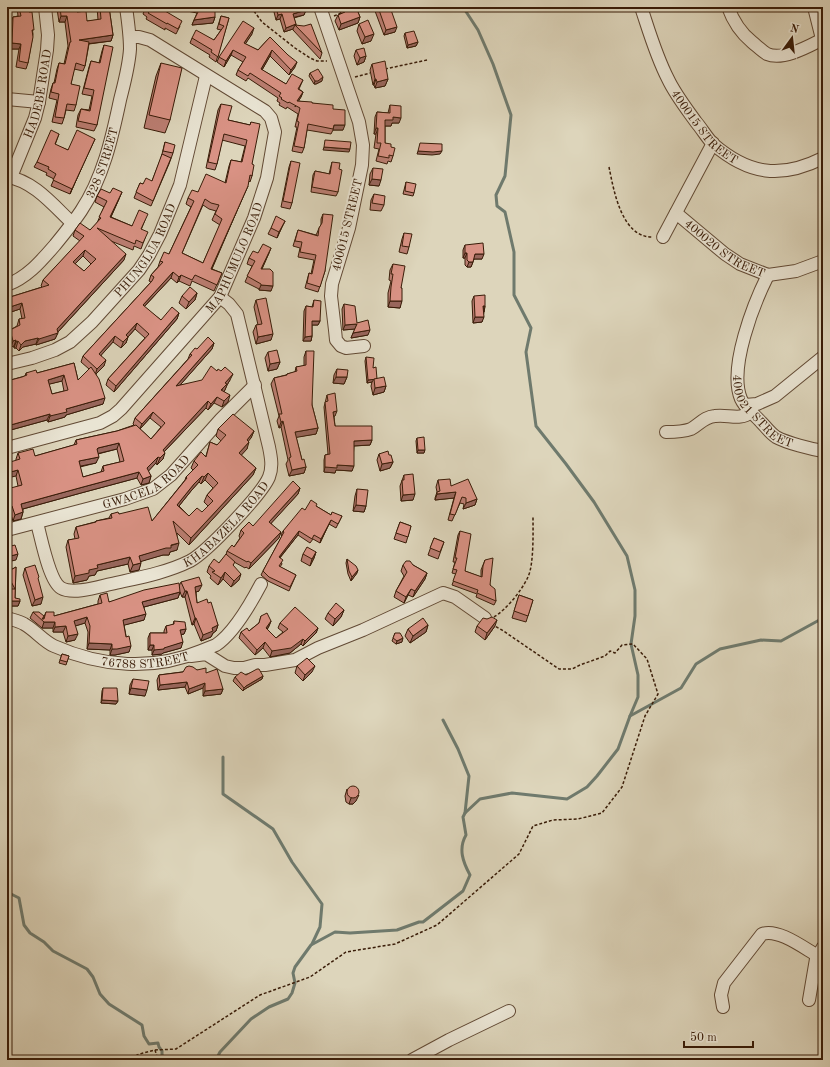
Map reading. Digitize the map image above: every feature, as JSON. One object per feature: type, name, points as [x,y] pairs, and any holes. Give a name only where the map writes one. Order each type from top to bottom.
[{"type":"street","name":"HADEBE ROAD","points":[[9,177],[35,118],[39,102],[48,35],[45,7]]},
{"type":"street","name":"328 STREET","points":[[7,285],[25,276],[36,266],[82,210],[93,188],[105,159],[124,82],[129,54],[130,37],[126,7]]},
{"type":"street","name":"400015 STREET","points":[[320,7],[361,129],[363,145],[362,165],[349,228],[332,284],[331,296],[335,330],[338,343],[341,346],[346,348],[364,346]]},
{"type":"street","name":"400015 STREET","points":[[641,7],[668,79],[682,104],[713,143],[744,165],[758,170],[784,171],[801,168],[823,158]]},
{"type":"street","points":[[728,7],[731,16],[749,40],[768,54],[777,56],[800,50],[822,39],[814,7]]},
{"type":"street","name":"MAPHUMULO ROAD","points":[[7,448],[106,421],[131,399],[220,297],[262,195],[267,178],[275,132],[274,124],[271,118],[265,111],[206,76],[150,40],[130,37]]},
{"type":"street","name":"PHUNGLUA ROAD","points":[[7,364],[38,356],[55,350],[70,342],[92,322],[138,270],[149,255],[160,234],[180,185],[206,76]]},
{"type":"street","points":[[7,99],[39,102]]},
{"type":"street","name":"400020 STREET","points":[[663,237],[713,143]]},
{"type":"street","points":[[9,177],[29,184],[72,223]]},
{"type":"street","name":"400020 STREET","points":[[676,213],[725,254],[740,264],[768,275],[796,271],[823,261]]},
{"type":"street","name":"400021 STREET","points":[[768,275],[749,318],[741,355],[738,380],[741,398],[748,408],[777,437],[823,451]]},
{"type":"street","name":"KHABAZELA ROAD","points":[[37,523],[56,584],[61,588],[75,591],[98,587],[176,567],[199,556],[261,490],[269,478],[271,458],[255,385],[237,314],[230,304],[220,297]]},
{"type":"street","points":[[666,432],[690,429],[702,420],[716,416],[740,418],[747,415],[748,408],[775,396],[823,358]]},
{"type":"street","name":"GWACELA ROAD","points":[[7,530],[144,493],[160,485],[171,475],[221,418],[255,385]]},
{"type":"street","name":"76788 STREET","points":[[7,618],[24,624],[52,645],[86,658],[122,664],[152,664],[191,656],[216,645],[248,609],[261,584]]},
{"type":"street","points":[[191,656],[206,654],[225,666],[234,668],[244,668],[255,665],[265,665],[295,660],[318,648],[363,630],[443,592],[455,597],[485,618]]},
{"type":"street","points":[[723,1007],[721,995],[724,983],[762,934],[767,932],[779,934],[821,951],[816,960],[809,1000]]},
{"type":"street","points":[[412,1060],[509,1011]]},
{"type":"path","points":[[251,7],[262,22],[310,58],[317,61],[339,62]]},
{"type":"path","points":[[325,20],[343,12]]},
{"type":"path","points":[[379,71],[427,60]]},
{"type":"path","points":[[345,80],[372,72]]},
{"type":"path","points":[[609,168],[614,191],[626,222],[634,232],[650,237],[663,237]]},
{"type":"path","points":[[485,618],[487,616],[491,618],[503,611],[529,576],[533,542],[533,517]]},
{"type":"path","points":[[133,1060],[137,1055],[154,1050],[176,1049],[260,995],[310,977],[346,952],[395,944],[437,924],[519,854],[533,826],[553,820],[578,819],[602,813],[622,787],[644,716],[658,694],[647,659],[633,644],[622,644],[615,652],[610,651],[605,656],[580,664],[572,669],[559,670],[490,623],[485,618]]},
{"type":"path","points":[[154,1050],[158,1060]]},
{"type":"path","points":[[54,1060],[64,1057],[69,1060]]},
{"type":"building","points":[[19,7],[29,7],[29,12],[32,12],[34,30],[32,30],[33,37],[28,63],[19,61],[21,44],[12,43],[13,17],[21,16]]},
{"type":"building","points":[[60,7],[76,7],[77,12],[86,11],[87,21],[101,19],[100,7],[109,7],[113,35],[79,40],[89,42],[85,66],[76,63],[71,84],[80,86],[76,105],[67,104],[64,118],[55,117],[59,94],[51,92],[53,83],[55,83],[59,63],[65,64],[71,42],[67,16],[61,16]]},
{"type":"building","points":[[146,7],[160,7],[182,21],[178,29],[148,13],[149,12],[145,9]]},
{"type":"building","points":[[196,7],[215,7],[215,17],[194,20],[200,8]]},
{"type":"building","points":[[276,7],[305,7],[306,10],[293,14],[296,24],[286,28],[282,14],[278,15]]},
{"type":"building","points":[[343,7],[356,7],[360,17],[341,24],[338,15],[345,12]]},
{"type":"building","points":[[378,7],[390,7],[397,27],[386,30]]},
{"type":"building","points":[[221,16],[229,18],[218,57],[211,52],[212,50],[192,38],[196,30],[214,40],[224,26],[219,24]]},
{"type":"building","points":[[368,20],[374,34],[365,37],[359,24]]},
{"type":"building","points":[[243,21],[254,28],[244,43],[258,50],[270,37],[297,62],[291,70],[272,50],[261,69],[286,84],[292,74],[303,80],[298,89],[303,92],[297,101],[333,105],[333,109],[345,110],[345,125],[334,125],[333,129],[308,124],[304,148],[294,146],[300,108],[281,99],[282,98],[279,96],[281,93],[250,73],[248,76],[238,70],[246,57],[233,50],[226,61],[219,57]]},
{"type":"building","points":[[311,24],[322,53],[295,25],[304,26]]},
{"type":"building","points":[[414,31],[418,42],[408,45],[405,33]]},
{"type":"building","points":[[104,45],[113,47],[97,125],[78,121],[81,109],[90,111],[94,90],[84,88],[91,61],[100,63]]},
{"type":"building","points":[[364,48],[366,56],[360,58],[356,50]]},
{"type":"building","points":[[385,61],[388,79],[377,82],[372,64]]},
{"type":"building","points":[[161,63],[182,68],[170,120],[149,115]]},
{"type":"building","points":[[318,69],[323,77],[318,81],[315,81],[310,73]]},
{"type":"building","points":[[221,104],[232,106],[228,120],[250,125],[251,122],[260,124],[252,164],[254,165],[252,176],[250,175],[248,186],[211,269],[222,273],[217,285],[195,275],[192,280],[181,275],[179,277],[173,272],[143,305],[161,320],[172,307],[179,313],[116,386],[108,379],[149,334],[137,323],[126,335],[128,337],[123,342],[115,336],[99,354],[106,360],[97,369],[83,356],[152,281],[154,277],[151,275],[163,262],[160,261],[164,252],[169,254],[194,201],[188,198],[192,190],[198,192],[206,174],[226,183],[231,160],[242,162],[247,140],[224,134],[217,164],[208,162]],"holes":[[[205,199],[211,203],[219,205],[215,214],[222,219],[203,263],[182,253]]]},
{"type":"building","points":[[390,105],[401,106],[401,118],[393,117],[393,120],[385,120],[385,143],[391,144],[391,147],[395,148],[393,156],[389,155],[389,158],[378,156],[381,143],[377,143],[378,128],[376,128],[377,112],[390,113]]},
{"type":"building","points":[[51,130],[59,134],[55,144],[68,150],[77,130],[95,139],[72,189],[53,180],[56,174],[48,169],[49,167],[37,162]]},
{"type":"building","points":[[325,140],[351,142],[350,149],[324,147]]},
{"type":"building","points":[[165,142],[175,145],[173,153],[163,151]]},
{"type":"building","points":[[420,143],[442,144],[442,151],[418,151]]},
{"type":"building","points":[[162,154],[171,158],[153,201],[136,192],[140,183],[143,184],[146,178],[152,181]]},
{"type":"building","points":[[291,161],[300,163],[292,203],[283,201]]},
{"type":"building","points":[[332,162],[340,163],[339,169],[342,170],[338,192],[312,187],[315,171],[330,174]]},
{"type":"building","points":[[373,168],[383,169],[381,180],[372,179]]},
{"type":"building","points":[[406,182],[416,184],[414,193],[405,191]]},
{"type":"building","points":[[113,188],[122,192],[110,217],[132,226],[139,210],[148,214],[141,229],[148,232],[143,243],[136,240],[135,244],[97,228],[126,254],[57,329],[58,333],[39,339],[25,341],[21,345],[18,341],[16,342],[16,340],[13,341],[10,330],[20,325],[19,319],[25,318],[22,303],[10,307],[7,298],[49,285],[43,280],[84,236],[75,230],[80,223],[90,230],[101,218],[99,217],[107,201],[97,196],[101,189],[110,193]],"holes":[[[85,250],[96,259],[84,271],[73,262]]]},
{"type":"building","points":[[374,194],[385,196],[384,205],[372,203]]},
{"type":"building","points":[[323,214],[333,215],[325,271],[320,287],[307,283],[309,273],[312,274],[316,255],[300,252],[302,242],[295,241],[298,230],[318,236]]},
{"type":"building","points":[[276,216],[285,221],[279,232],[271,228]]},
{"type":"building","points":[[404,233],[412,234],[409,247],[402,246]]},
{"type":"building","points":[[483,243],[484,254],[475,254],[473,262],[469,262],[467,260],[467,253],[465,253],[465,245]]},
{"type":"building","points":[[263,244],[271,248],[261,269],[270,269],[273,272],[273,286],[261,285],[247,276],[255,261],[249,258],[253,251],[258,253]]},
{"type":"building","points":[[393,264],[405,266],[401,288],[402,301],[390,301]]},
{"type":"building","points":[[190,287],[197,293],[189,302],[182,296]]},
{"type":"building","points":[[485,295],[485,306],[483,306],[484,317],[475,317],[474,296]]},
{"type":"building","points":[[266,298],[273,334],[258,337],[256,325],[262,324],[256,300]]},
{"type":"building","points":[[314,300],[321,301],[320,321],[312,321],[312,336],[305,337],[306,306],[313,307]]},
{"type":"building","points":[[344,304],[355,306],[357,323],[368,320],[370,330],[353,333],[357,324],[345,325]]},
{"type":"building","points":[[208,337],[214,343],[176,386],[202,380],[211,366],[217,371],[218,369],[221,371],[225,367],[233,374],[221,390],[230,395],[224,401],[217,397],[211,404],[208,401],[163,450],[165,453],[160,458],[158,457],[147,468],[151,476],[143,479],[139,472],[21,504],[23,512],[15,515],[12,506],[7,508],[7,489],[22,485],[18,470],[7,473],[7,463],[20,459],[18,453],[33,449],[35,456],[77,444],[76,440],[117,431],[136,425],[151,439],[165,423],[153,412],[142,424],[135,418],[192,355],[190,354],[195,348],[197,349]],"holes":[[[119,443],[124,461],[103,466],[104,471],[83,477],[79,461],[99,457],[98,448]]]},
{"type":"building","points":[[277,350],[280,362],[270,364],[268,352]]},
{"type":"building","points":[[306,351],[314,351],[312,405],[318,428],[295,432],[302,460],[304,459],[306,467],[292,470],[289,458],[291,457],[283,421],[281,422],[279,414],[282,414],[274,378],[297,371],[296,367],[306,365]]},
{"type":"building","points":[[366,357],[374,358],[373,368],[376,367],[377,379],[368,380]]},
{"type":"building","points":[[74,363],[78,380],[91,367],[99,379],[105,398],[66,409],[67,412],[50,416],[50,414],[7,426],[7,381],[22,377],[27,375],[26,373],[36,370],[37,373]],"holes":[[[64,375],[68,390],[52,394],[48,380]]]},
{"type":"building","points":[[337,369],[348,370],[347,377],[336,377]]},
{"type":"building","points":[[384,377],[386,386],[375,388],[374,379]]},
{"type":"building","points":[[335,393],[337,411],[333,412],[335,426],[372,426],[372,440],[354,441],[354,466],[337,465],[337,468],[325,467],[325,455],[330,454],[325,402],[328,401],[327,395]]},
{"type":"building","points":[[233,414],[254,431],[247,440],[249,442],[239,453],[256,468],[191,538],[173,521],[179,543],[171,545],[171,548],[166,548],[139,556],[141,563],[133,565],[130,557],[97,565],[98,568],[89,570],[89,573],[75,576],[68,540],[79,538],[76,527],[112,518],[111,514],[118,512],[119,514],[148,507],[152,521],[187,478],[186,477],[198,465],[194,461],[201,452],[206,457],[210,442],[217,445],[226,435],[218,429]],"holes":[[[208,473],[218,483],[207,495],[213,501],[202,512],[197,508],[189,516],[177,505],[202,476],[204,477]]]},
{"type":"building","points":[[424,437],[425,450],[418,450],[417,438]]},
{"type":"building","points":[[388,451],[393,462],[382,464],[379,454]]},
{"type":"building","points":[[413,474],[415,494],[403,495],[402,480],[404,480],[404,475]]},
{"type":"building","points":[[450,479],[451,486],[468,479],[477,499],[466,503],[466,498],[462,497],[455,515],[450,514],[456,492],[437,494],[437,492],[440,491],[438,480]]},
{"type":"building","points":[[293,481],[300,488],[269,522],[281,532],[251,563],[227,551],[232,545],[234,547],[244,533],[241,530],[249,522],[253,526]]},
{"type":"building","points":[[357,489],[368,490],[366,506],[356,505]]},
{"type":"building","points":[[311,500],[317,504],[316,506],[331,515],[332,512],[342,516],[338,524],[331,520],[321,539],[314,535],[312,539],[299,531],[279,557],[283,560],[279,566],[296,575],[290,587],[269,577],[263,571],[284,532],[283,531],[302,508],[305,510]]},
{"type":"building","points":[[400,522],[411,526],[408,537],[396,533]]},
{"type":"building","points":[[460,531],[471,534],[465,571],[482,577],[485,560],[493,558],[490,585],[495,589],[496,601],[477,593],[478,590],[453,581],[457,570],[453,569],[457,558],[455,558]]},
{"type":"building","points":[[434,538],[444,542],[440,552],[430,548]]},
{"type":"building","points":[[15,545],[18,554],[7,557],[7,547]]},
{"type":"building","points":[[307,547],[316,552],[312,559],[303,554]]},
{"type":"building","points":[[226,554],[235,562],[233,565],[241,574],[234,581],[225,572],[221,578],[212,572],[215,571],[209,566],[214,559],[219,563]]},
{"type":"building","points":[[347,559],[356,566],[358,570],[352,577],[349,571]]},
{"type":"building","points":[[406,561],[410,561],[413,565],[427,573],[415,591],[411,589],[406,597],[396,591],[407,572],[403,565]]},
{"type":"building","points":[[35,565],[43,597],[35,600],[25,568]]},
{"type":"building","points":[[16,567],[15,598],[20,599],[20,601],[7,601],[7,589],[15,589],[7,572]]},
{"type":"building","points":[[199,577],[202,585],[195,587],[197,603],[207,599],[208,603],[211,602],[218,625],[212,628],[213,631],[203,635],[195,618],[187,591],[185,591],[181,582]]},
{"type":"building","points":[[179,583],[180,592],[142,602],[146,614],[123,620],[126,637],[129,636],[131,646],[117,649],[112,649],[112,644],[89,643],[90,626],[87,617],[74,621],[78,634],[68,636],[66,626],[55,627],[55,622],[44,622],[33,612],[39,612],[44,616],[42,619],[44,619],[46,612],[54,612],[54,616],[102,603],[100,595],[107,593],[109,602],[144,590]]},
{"type":"building","points":[[519,595],[533,600],[528,616],[514,611]]},
{"type":"building","points":[[336,603],[344,610],[335,619],[328,613]]},
{"type":"building","points":[[295,607],[318,628],[305,641],[303,639],[291,648],[272,651],[265,642],[257,650],[241,632],[247,628],[249,631],[259,623],[261,616],[267,613],[271,621],[266,628],[276,638],[288,629],[280,623]]},
{"type":"building","points":[[492,617],[497,620],[487,633],[477,626],[483,618],[487,619]]},
{"type":"building","points":[[423,618],[428,625],[413,636],[408,629]]},
{"type":"building","points":[[174,621],[185,622],[186,629],[180,630],[183,642],[164,649],[154,650],[154,645],[150,645],[150,633],[167,633],[166,626],[174,624]]},
{"type":"building","points":[[7,633],[11,635],[7,645]]},
{"type":"building","points":[[395,633],[400,633],[403,638],[397,641],[393,638]]},
{"type":"building","points":[[62,654],[69,656],[67,662],[60,660]]},
{"type":"building","points":[[307,658],[315,666],[305,675],[297,666]]},
{"type":"building","points":[[189,666],[197,670],[206,668],[206,673],[217,669],[223,689],[205,691],[205,683],[189,689],[187,682],[160,685],[159,675],[183,672],[186,667]]},
{"type":"building","points":[[259,669],[263,676],[244,688],[235,677],[241,672],[246,675]]},
{"type":"building","points":[[133,679],[149,681],[147,690],[131,688]]},
{"type":"building","points":[[103,688],[117,688],[118,701],[102,700]]},
{"type":"building","points":[[351,786],[355,786],[359,792],[355,798],[351,798],[347,794],[347,790]]},
{"type":"waterway","points":[[463,7],[478,30],[493,64],[511,115],[505,176],[496,195],[497,206],[505,212],[514,252],[514,295],[531,328],[526,352],[536,426],[594,502],[627,556],[635,590],[635,616],[631,644],[638,675],[638,697],[630,716]]},
{"type":"waterway","points":[[465,813],[480,799],[512,793],[567,799],[587,787],[618,749],[630,716],[681,688],[696,664],[720,649],[761,640],[781,641],[823,618]]},
{"type":"waterway","points":[[216,1060],[220,1052],[251,1019],[269,1007],[288,999],[292,993],[295,983],[293,973],[295,967],[311,945],[335,932],[350,933],[397,930],[423,922],[463,891],[470,875],[462,855],[462,845],[466,835],[463,817],[465,813],[469,776],[458,749],[443,720]]},
{"type":"waterway","points":[[223,757],[223,794],[273,829],[292,862],[322,904],[320,927],[312,944]]},
{"type":"waterway","points":[[7,892],[19,898],[24,925],[30,933],[44,942],[53,951],[87,969],[93,977],[100,994],[109,1004],[142,1025],[144,1036],[149,1044],[158,1043],[162,1051],[162,1055],[166,1060]]}]
